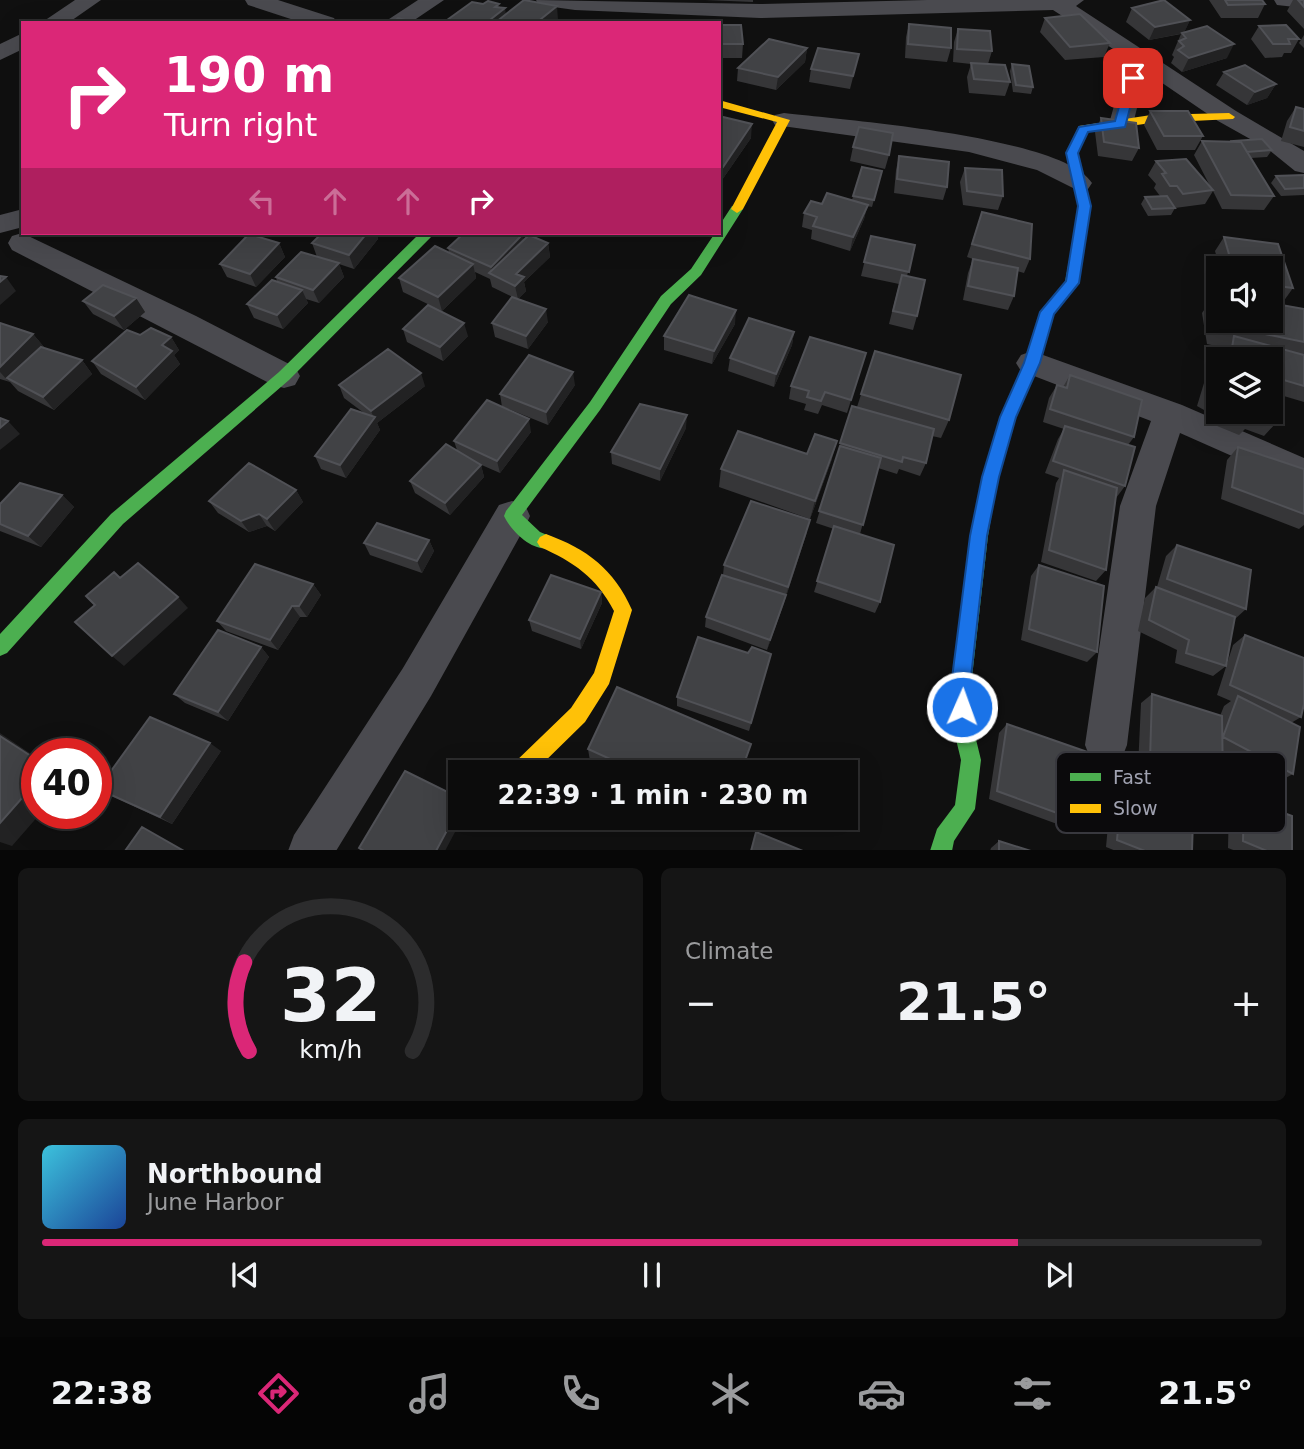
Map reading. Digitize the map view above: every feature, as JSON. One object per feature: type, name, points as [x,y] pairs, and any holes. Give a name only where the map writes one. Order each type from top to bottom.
[{"type":"street","points":[[55,21],[90,0]]},
{"type":"street","points":[[256,0],[320,21]]},
{"type":"street","points":[[397,21],[433,0]]},
{"type":"street","points":[[547,0],[575,4],[760,11],[1065,2],[1229,117],[1272,139],[1304,165]]},
{"type":"street","points":[[1285,0],[1304,2]]},
{"type":"street","points":[[0,53],[21,41]]},
{"type":"street","points":[[1121,124],[1139,55]]},
{"type":"street","points":[[721,104],[784,120],[971,144],[1046,164],[1079,183]]},
{"type":"street","points":[[941,850],[944,835],[965,809],[971,760],[963,727],[961,686],[979,536],[996,457],[1016,397],[1032,363],[1047,312],[1072,283],[1085,206],[1072,153],[1078,135],[1083,129],[1152,119],[1229,117]]},
{"type":"street","points":[[721,234],[742,202],[784,120]]},
{"type":"street","points":[[0,647],[117,519],[284,376],[426,235]]},
{"type":"street","points":[[310,850],[417,682],[512,516],[595,406],[666,300],[696,272],[720,235]]},
{"type":"street","points":[[16,236],[284,376]]},
{"type":"street","points":[[1032,363],[1170,414],[1304,474]]},
{"type":"street","points":[[1106,745],[1138,506],[1170,414]]},
{"type":"street","points":[[512,516],[534,538],[580,555],[608,580],[623,610],[602,677],[578,715],[531,760]]},
{"type":"building","points":[[524,0],[557,6],[538,21],[497,21]]},
{"type":"building","points":[[1164,0],[1190,20],[1155,27],[1132,8]]},
{"type":"building","points":[[1225,0],[1262,0],[1265,4],[1228,5]]},
{"type":"building","points":[[488,1],[499,4],[495,7],[505,8],[489,21],[446,21],[472,2],[483,4]]},
{"type":"building","points":[[1080,14],[1110,43],[1070,47],[1045,18]]},
{"type":"building","points":[[909,24],[951,28],[951,48],[908,44]]},
{"type":"building","points":[[721,25],[741,25],[743,44],[721,44]]},
{"type":"building","points":[[1286,25],[1299,39],[1288,39],[1290,44],[1273,44],[1259,26]]},
{"type":"building","points":[[1207,26],[1234,44],[1189,58],[1178,50],[1184,46],[1179,41],[1186,38],[1182,33]]},
{"type":"building","points":[[958,29],[990,31],[992,51],[957,49]]},
{"type":"building","points":[[769,39],[807,48],[778,77],[738,68]]},
{"type":"building","points":[[818,48],[859,54],[853,76],[811,69]]},
{"type":"building","points":[[971,63],[1005,65],[1010,82],[974,79]]},
{"type":"building","points":[[1012,64],[1029,66],[1033,87],[1016,85]]},
{"type":"building","points":[[1245,65],[1276,84],[1255,92],[1224,72]]},
{"type":"building","points":[[1296,107],[1304,109],[1304,131],[1290,127]]},
{"type":"building","points":[[1150,111],[1188,111],[1203,136],[1164,136]]},
{"type":"building","points":[[721,116],[752,124],[723,167]]},
{"type":"building","points":[[1101,118],[1136,123],[1139,148],[1104,142]]},
{"type":"building","points":[[859,127],[893,133],[889,155],[853,147]]},
{"type":"building","points":[[1262,139],[1272,150],[1247,152],[1241,142],[1232,141]]},
{"type":"building","points":[[1202,141],[1241,142],[1274,196],[1231,195]]},
{"type":"building","points":[[899,156],[949,162],[947,187],[897,179]]},
{"type":"building","points":[[1186,159],[1213,190],[1183,194],[1177,186],[1170,186],[1162,174],[1166,173],[1156,161]]},
{"type":"building","points":[[862,167],[882,171],[874,200],[853,196]]},
{"type":"building","points":[[965,168],[1002,170],[1003,196],[967,191]]},
{"type":"building","points":[[1304,175],[1304,188],[1285,189],[1276,176]]},
{"type":"building","points":[[827,193],[868,205],[853,237],[813,226],[817,217],[804,213],[811,201],[822,204]]},
{"type":"building","points":[[1167,196],[1175,208],[1152,209],[1145,197]]},
{"type":"building","points":[[982,212],[1032,224],[1030,259],[972,244]]},
{"type":"building","points":[[248,235],[279,243],[250,274],[220,264]]},
{"type":"building","points":[[320,235],[365,235],[349,255],[312,243]]},
{"type":"building","points":[[462,235],[522,235],[491,267],[448,248]]},
{"type":"building","points":[[529,235],[548,243],[516,274],[524,277],[515,286],[489,273]]},
{"type":"building","points":[[871,236],[915,245],[909,272],[864,262]]},
{"type":"building","points":[[1224,237],[1278,244],[1282,256],[1230,256]]},
{"type":"building","points":[[435,246],[473,264],[438,297],[399,278]]},
{"type":"building","points":[[301,252],[339,263],[313,290],[276,277]]},
{"type":"building","points":[[973,259],[1018,268],[1014,296],[968,286]]},
{"type":"building","points":[[1283,259],[1293,288],[1283,287]]},
{"type":"building","points":[[902,275],[925,280],[917,316],[893,311]]},
{"type":"building","points":[[272,280],[302,290],[277,315],[247,304]]},
{"type":"building","points":[[103,285],[136,298],[114,316],[83,301]]},
{"type":"building","points":[[689,295],[736,310],[714,351],[664,336]]},
{"type":"building","points":[[512,297],[546,309],[526,336],[492,323]]},
{"type":"building","points":[[428,305],[464,323],[440,347],[403,329]]},
{"type":"building","points":[[1283,305],[1304,309],[1304,342],[1260,333],[1283,333]]},
{"type":"building","points":[[749,318],[794,332],[776,374],[730,358]]},
{"type":"building","points":[[0,323],[33,334],[0,367]]},
{"type":"building","points":[[151,328],[171,337],[162,345],[172,351],[136,387],[92,361],[127,330],[140,335]]},
{"type":"building","points":[[1234,336],[1275,347],[1232,347]]},
{"type":"building","points":[[810,337],[866,353],[851,400],[825,392],[821,401],[807,397],[809,391],[791,386]]},
{"type":"building","points":[[41,347],[82,360],[43,397],[7,378]]},
{"type":"building","points":[[388,349],[421,373],[371,411],[339,385]]},
{"type":"building","points":[[1283,349],[1304,355],[1304,386],[1283,380]]},
{"type":"building","points":[[875,351],[961,375],[949,420],[861,394]]},
{"type":"building","points":[[529,355],[573,372],[546,412],[500,394]]},
{"type":"building","points":[[1070,375],[1142,400],[1134,437],[1050,409],[1057,385],[1067,388]]},
{"type":"building","points":[[487,400],[529,419],[497,461],[454,441]]},
{"type":"building","points":[[640,404],[687,415],[660,469],[611,452]]},
{"type":"building","points":[[852,406],[934,429],[926,463],[903,457],[902,462],[840,443]]},
{"type":"building","points":[[351,409],[375,417],[340,465],[315,456]]},
{"type":"building","points":[[0,418],[8,421],[0,428]]},
{"type":"building","points":[[1065,426],[1135,447],[1125,486],[1053,461]]},
{"type":"building","points":[[738,431],[807,454],[815,434],[837,441],[815,501],[721,469]]},
{"type":"building","points":[[446,444],[481,465],[445,503],[410,481]]},
{"type":"building","points":[[840,446],[881,458],[863,525],[819,511]]},
{"type":"building","points":[[1238,447],[1304,469],[1304,514],[1232,487]]},
{"type":"building","points":[[249,463],[296,490],[267,519],[259,514],[241,521],[209,501]]},
{"type":"building","points":[[1064,470],[1117,488],[1106,570],[1049,550]]},
{"type":"building","points":[[20,483],[62,495],[28,536],[0,524],[0,504]]},
{"type":"building","points":[[751,501],[810,520],[788,587],[724,565]]},
{"type":"building","points":[[377,523],[429,540],[417,561],[364,543]]},
{"type":"building","points":[[834,526],[894,545],[880,602],[817,581]]},
{"type":"building","points":[[1177,545],[1251,570],[1246,609],[1167,579]]},
{"type":"building","points":[[138,563],[178,597],[112,656],[75,622],[95,605],[86,596],[114,572],[120,578]]},
{"type":"building","points":[[255,564],[313,584],[299,606],[292,606],[270,640],[217,621]]},
{"type":"building","points":[[1039,565],[1104,586],[1097,652],[1029,629]]},
{"type":"building","points":[[551,575],[601,592],[580,639],[529,620]]},
{"type":"building","points":[[722,575],[786,595],[770,640],[706,617]]},
{"type":"building","points":[[1156,587],[1235,617],[1226,666],[1186,653],[1189,640],[1149,620]]},
{"type":"building","points":[[218,630],[261,647],[218,712],[174,694]]},
{"type":"building","points":[[1245,635],[1304,658],[1304,704],[1301,717],[1230,685]]},
{"type":"building","points":[[698,637],[748,653],[752,647],[771,654],[751,723],[677,697]]},
{"type":"building","points":[[617,687],[751,744],[745,760],[612,760],[588,749]]},
{"type":"building","points":[[1152,694],[1222,716],[1223,752],[1150,752]]},
{"type":"building","points":[[1238,696],[1300,727],[1293,774],[1286,770],[1286,752],[1251,752],[1223,737]]},
{"type":"building","points":[[150,717],[210,743],[160,817],[112,795],[112,770]]},
{"type":"building","points":[[1007,724],[1087,752],[1056,752],[1056,813],[997,791]]},
{"type":"building","points":[[0,736],[21,750],[21,799],[0,823]]},
{"type":"building","points":[[405,771],[448,792],[448,828],[437,850],[359,848]]},
{"type":"building","points":[[1286,814],[1292,816],[1292,850],[1265,850],[1243,841],[1243,833],[1286,833]]},
{"type":"building","points":[[142,827],[182,850],[126,850]]},
{"type":"building","points":[[756,832],[801,850],[751,850]]},
{"type":"building","points":[[1118,833],[1193,833],[1192,850],[1142,850],[1117,840]]},
{"type":"building","points":[[999,841],[1028,850],[999,850]]},
{"type":"traffic: fast","points":[[941,850],[944,836],[965,809],[971,760],[963,727],[961,686],[979,536],[990,477],[1008,417],[1032,363],[1047,312],[1072,283],[1085,207]]},
{"type":"traffic: fast","points":[[721,234],[737,209]]},
{"type":"traffic: fast","points":[[0,647],[117,519],[284,376],[426,235]]},
{"type":"traffic: fast","points":[[546,542],[534,538],[512,516],[595,406],[666,300],[696,272],[720,235]]},
{"type":"traffic: slow","points":[[721,104],[784,120],[737,209]]},
{"type":"traffic: slow","points":[[1085,207],[1072,153],[1083,129],[1151,119],[1229,117]]},
{"type":"traffic: slow","points":[[531,760],[578,715],[602,677],[623,610],[608,584],[593,567],[546,542]]},
{"type":"route","points":[[962,707],[961,686],[979,536],[990,477],[1008,417],[1032,363],[1047,312],[1072,283],[1085,206],[1072,153],[1083,129],[1121,124],[1133,78]]}]
